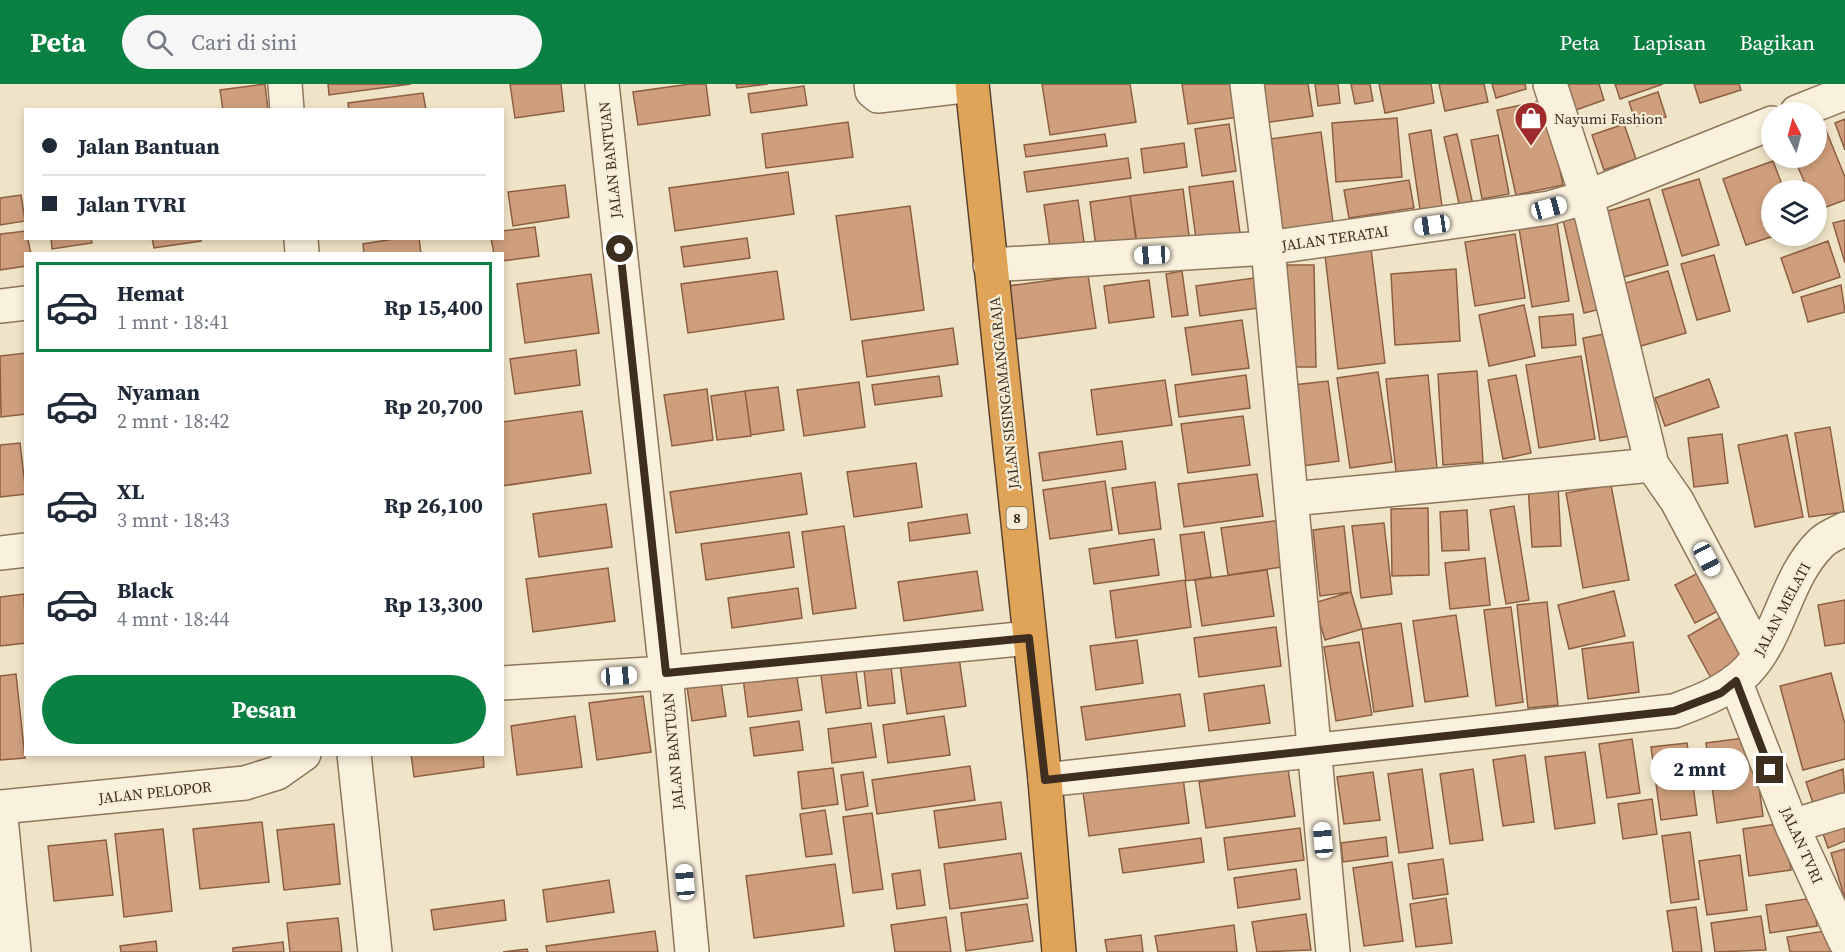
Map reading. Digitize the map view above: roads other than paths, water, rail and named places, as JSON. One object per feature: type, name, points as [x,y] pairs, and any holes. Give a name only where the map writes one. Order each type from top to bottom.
[{"type":"highway","name":"JALAN SISINGAMANGARAJA","points":[[972,84],[1045,780],[1059,952]]},
{"type":"street","points":[[285,84],[287,108]]},
{"type":"street","name":"JALAN BANTUAN","points":[[602,84],[666,673],[692,952]]},
{"type":"street","points":[[871,84],[872,91],[878,96],[972,84]]},
{"type":"street","points":[[1247,84],[1268,248],[1333,952]]},
{"type":"street","points":[[1550,84],[1587,197],[1652,465],[1677,501],[1759,655]]},
{"type":"street","points":[[1822,102],[1845,93]]},
{"type":"street","name":"JALAN TERATAI","points":[[990,265],[1268,248],[1549,208],[1587,197],[1761,127]]},
{"type":"street","points":[[0,306],[24,303]]},
{"type":"street","points":[[1291,499],[1652,465]]},
{"type":"street","name":"JALAN MELATI","points":[[1045,780],[1674,711],[1721,693],[1736,681],[1759,655],[1800,568],[1822,541],[1845,529]]},
{"type":"street","points":[[0,553],[24,550]]},
{"type":"street","points":[[504,683],[666,673],[1029,638]]},
{"type":"street","name":"JALAN TVRI","points":[[1736,681],[1792,826],[1845,941]]},
{"type":"street","name":"JALAN PELOPOR","points":[[0,807],[245,783],[277,773],[301,756]]},
{"type":"street","points":[[354,756],[375,952]]},
{"type":"street","points":[[0,807],[14,952]]},
{"type":"street","points":[[1792,826],[1845,810]]},
{"type":"place","name":"Nayumi Fashion","points":[[1531,147]]}]
